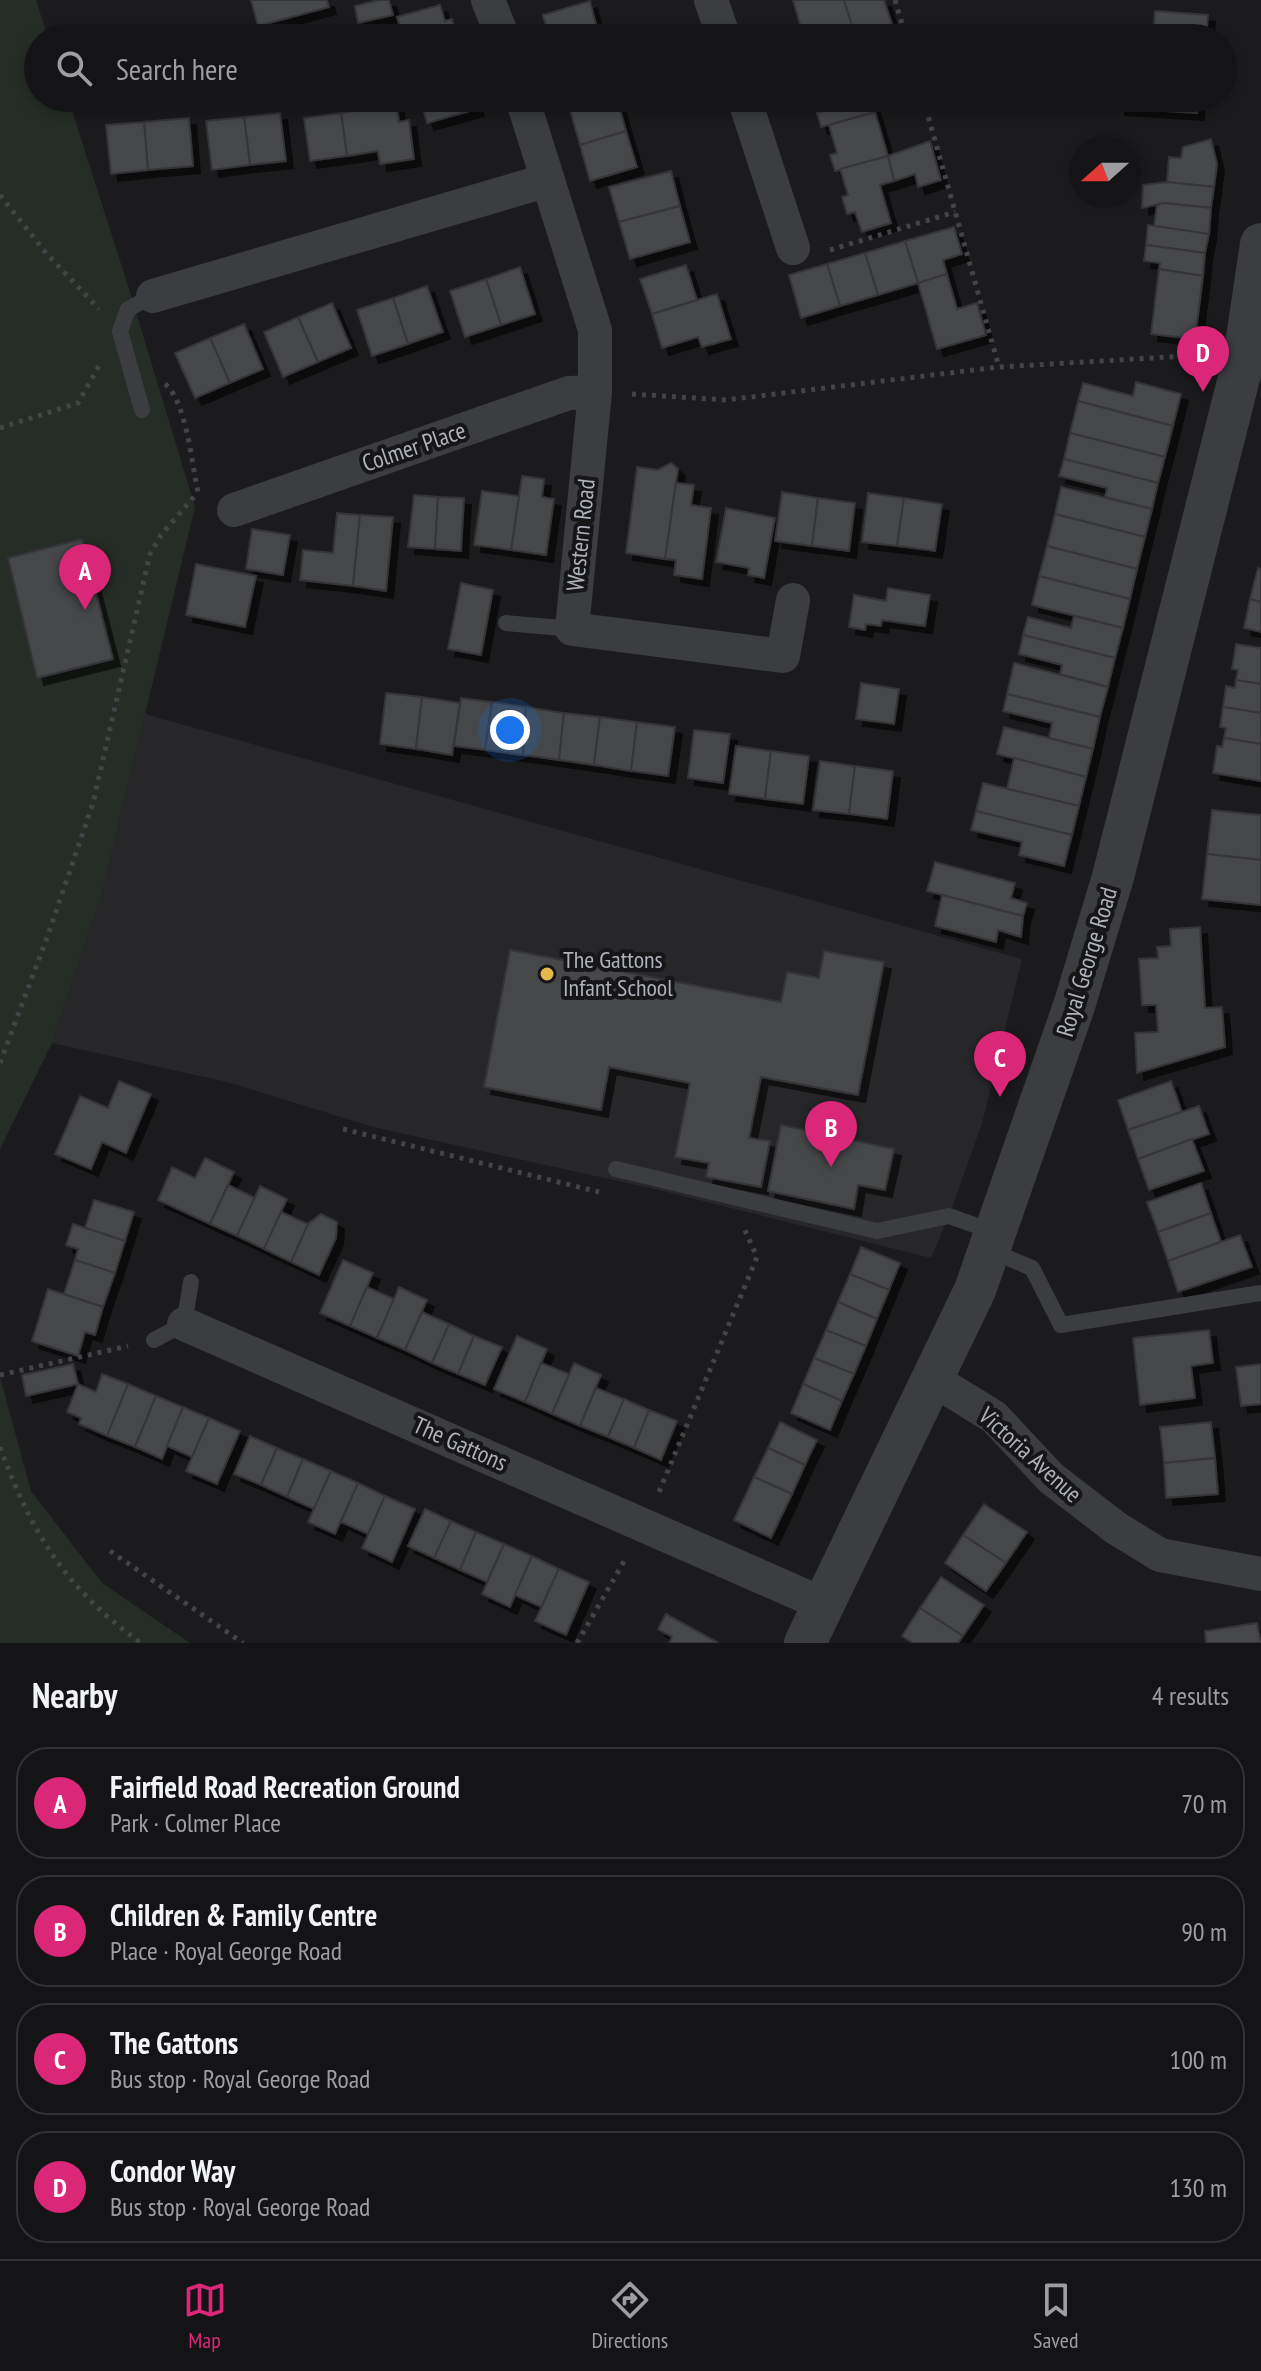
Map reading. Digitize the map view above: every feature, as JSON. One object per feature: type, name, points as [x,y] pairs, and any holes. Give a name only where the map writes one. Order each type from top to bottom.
[{"type":"street","points":[[488,0],[497,24]]},
{"type":"street","points":[[711,0],[719,24]]},
{"type":"street","name":"Western Road","points":[[526,112],[595,330],[595,392],[572,629]]},
{"type":"street","points":[[749,112],[793,248]]},
{"type":"street","points":[[153,296],[548,180]]},
{"type":"street","name":"Royal George Road","points":[[805,1643],[975,1290],[1074,1006],[1113,877],[1249,370],[1261,244]]},
{"type":"street","name":"Colmer Place","points":[[234,510],[569,393],[595,392]]},
{"type":"street","points":[[572,629],[783,656],[793,600]]},
{"type":"street","name":"The Gattons","points":[[184,1324],[823,1604]]},
{"type":"street","name":"Victoria Avenue","points":[[934,1380],[994,1417],[1051,1478],[1116,1528],[1160,1555],[1261,1574]]},
{"type":"lane","points":[[142,410],[120,331],[128,309],[153,296]]},
{"type":"lane","points":[[506,623],[572,629]]},
{"type":"lane","points":[[616,1169],[877,1231],[949,1216],[1032,1268],[1061,1325],[1261,1293]]},
{"type":"lane","points":[[154,1340],[184,1324],[191,1282]]},
{"type":"path","points":[[895,0],[902,24]]},
{"type":"path","points":[[927,112],[999,367]]},
{"type":"path","points":[[0,195],[46,253],[120,331],[78,403],[0,428]]},
{"type":"path","points":[[793,248],[797,259],[955,212]]},
{"type":"path","points":[[595,392],[726,400],[999,367],[1214,354],[1249,370]]},
{"type":"path","points":[[0,1063],[93,803],[150,554],[161,535],[198,492],[179,406],[169,386],[148,376],[131,377]]},
{"type":"path","points":[[343,1129],[606,1194]]},
{"type":"path","points":[[577,1643],[645,1526],[757,1257],[745,1228],[730,1225]]},
{"type":"path","points":[[0,1375],[154,1340]]},
{"type":"path","points":[[0,1447],[18,1495],[45,1547],[84,1594],[118,1627],[141,1643]]},
{"type":"path","points":[[110,1551],[243,1643]]},
{"type":"shaded area","points":[[0,0],[36,0],[44,24],[24,24],[24,112],[72,112],[195,507],[101,897],[52,1043],[0,1149]]},
{"type":"shaded area","name":"The Gattons Infant School","points":[[145,714],[1022,959],[982,1124],[931,1258],[659,1190],[373,1127],[231,1083],[52,1043],[101,897]]},
{"type":"shaded area","points":[[0,1377],[31,1491],[102,1583],[190,1643],[0,1643]]},
{"type":"building","points":[[251,0],[327,0],[329,7],[257,24]]},
{"type":"building","points":[[389,0],[393,15],[358,23],[355,6]]},
{"type":"building","points":[[793,0],[844,0],[852,24],[800,24]]},
{"type":"building","points":[[844,0],[884,0],[892,24],[852,24]]},
{"type":"building","points":[[590,1],[596,24],[545,24],[543,15]]},
{"type":"building","points":[[440,5],[445,21],[452,19],[453,24],[399,24],[397,17]]},
{"type":"building","points":[[1155,11],[1208,15],[1207,24],[1154,24]]},
{"type":"building","points":[[398,112],[399,122],[409,120],[414,159],[380,164],[378,151],[347,156],[341,113]]},
{"type":"building","points":[[424,112],[466,112],[427,123]]},
{"type":"building","points":[[571,112],[621,112],[626,131],[580,145]]},
{"type":"building","points":[[820,112],[875,112],[821,127],[817,113]]},
{"type":"building","points":[[875,112],[888,156],[835,171],[830,155],[837,153],[829,125]]},
{"type":"building","points":[[280,113],[286,161],[250,165],[244,117]]},
{"type":"building","points":[[341,113],[347,156],[310,161],[304,118]]},
{"type":"building","points":[[244,117],[250,165],[212,170],[206,121]]},
{"type":"building","points":[[189,118],[193,166],[148,170],[144,122]]},
{"type":"building","points":[[144,122],[148,170],[111,174],[106,125]]},
{"type":"building","points":[[626,131],[637,167],[590,181],[580,145]]},
{"type":"building","points":[[1211,139],[1217,164],[1214,187],[1167,182],[1169,157],[1181,158],[1183,147]]},
{"type":"building","points":[[930,141],[941,180],[918,187],[915,174],[894,181],[888,156]]},
{"type":"building","points":[[888,156],[894,181],[880,185],[891,223],[862,232],[855,212],[847,214],[842,197],[848,195],[840,169]]},
{"type":"building","points":[[671,171],[680,206],[619,222],[609,187]]},
{"type":"building","points":[[1167,182],[1214,187],[1211,208],[1164,203],[1142,208],[1143,185]]},
{"type":"building","points":[[1157,205],[1211,208],[1209,234],[1154,226]]},
{"type":"building","points":[[680,206],[690,242],[630,259],[619,222]]},
{"type":"building","points":[[1148,225],[1209,234],[1205,253],[1146,245]]},
{"type":"building","points":[[954,227],[962,254],[943,260],[947,274],[918,283],[905,241]]},
{"type":"building","points":[[905,241],[918,283],[878,295],[865,253]]},
{"type":"building","points":[[1146,245],[1205,253],[1203,276],[1159,269],[1160,263],[1144,261]]},
{"type":"building","points":[[865,253],[878,295],[840,306],[827,264]]},
{"type":"building","points":[[827,264],[840,306],[801,318],[789,275]]},
{"type":"building","points":[[686,265],[697,300],[652,314],[640,279]]},
{"type":"building","points":[[520,267],[535,314],[501,325],[486,279]]},
{"type":"building","points":[[1159,269],[1203,276],[1195,339],[1151,334]]},
{"type":"building","points":[[947,274],[957,309],[977,303],[986,335],[937,349],[918,283]]},
{"type":"building","points":[[486,279],[501,325],[465,337],[450,291]]},
{"type":"building","points":[[427,286],[443,332],[408,344],[393,298]]},
{"type":"building","points":[[717,294],[731,339],[702,347],[698,337],[662,348],[652,314]]},
{"type":"building","points":[[393,298],[408,344],[372,356],[357,310]]},
{"type":"building","points":[[332,303],[351,348],[318,362],[298,317]]},
{"type":"building","points":[[298,317],[318,362],[283,377],[264,332]]},
{"type":"building","points":[[244,324],[263,369],[230,383],[210,338]]},
{"type":"building","points":[[210,338],[230,383],[195,398],[175,353]]},
{"type":"building","points":[[1136,382],[1181,394],[1173,426],[1078,401],[1083,383],[1133,396]]},
{"type":"building","points":[[1078,401],[1173,426],[1165,457],[1070,433]]},
{"type":"building","points":[[1070,433],[1165,457],[1158,483],[1064,459]]},
{"type":"building","points":[[1064,459],[1158,483],[1152,509],[1105,497],[1107,488],[1059,476]]},
{"type":"building","points":[[671,463],[678,469],[665,559],[626,553],[637,467],[658,470]]},
{"type":"building","points":[[522,476],[544,479],[542,497],[554,499],[546,555],[511,550]]},
{"type":"building","points":[[676,483],[694,485],[691,505],[711,508],[702,579],[674,575],[676,560],[665,559]]},
{"type":"building","points":[[1061,487],[1152,509],[1145,537],[1055,514]]},
{"type":"building","points":[[482,491],[519,496],[511,550],[474,545]]},
{"type":"building","points":[[782,492],[818,498],[812,546],[775,541]]},
{"type":"building","points":[[868,493],[904,498],[897,546],[862,542]]},
{"type":"building","points":[[414,495],[438,497],[435,549],[408,547]]},
{"type":"building","points":[[438,497],[464,498],[461,551],[435,549]]},
{"type":"building","points":[[818,498],[855,503],[849,551],[812,546]]},
{"type":"building","points":[[904,498],[942,504],[935,551],[897,546]]},
{"type":"building","points":[[726,508],[775,518],[764,578],[748,575],[749,568],[716,562]]},
{"type":"building","points":[[337,513],[360,515],[353,586],[300,580],[303,550],[333,553]]},
{"type":"building","points":[[1055,514],[1145,537],[1137,569],[1047,546]]},
{"type":"building","points":[[360,515],[393,517],[386,591],[353,586]]},
{"type":"building","points":[[252,529],[290,535],[283,575],[246,569]]},
{"type":"building","points":[[82,539],[113,659],[37,678],[8,558]]},
{"type":"building","points":[[1047,546],[1137,569],[1130,599],[1039,576]]},
{"type":"building","points":[[196,564],[256,576],[245,627],[186,615]]},
{"type":"building","points":[[1258,568],[1261,569],[1261,602],[1250,599]]},
{"type":"building","points":[[1039,576],[1130,599],[1123,628],[1032,605]]},
{"type":"building","points":[[461,583],[493,590],[481,655],[448,649]]},
{"type":"building","points":[[888,588],[930,595],[925,626],[882,620],[881,626],[866,624],[865,630],[849,627],[854,595],[886,601]]},
{"type":"building","points":[[1250,599],[1261,602],[1261,632],[1244,628]]},
{"type":"building","points":[[1074,616],[1123,628],[1115,658],[1023,635],[1028,617],[1071,628]]},
{"type":"building","points":[[1023,635],[1115,658],[1108,687],[1060,674],[1062,665],[1019,654]]},
{"type":"building","points":[[1236,644],[1261,648],[1261,684],[1236,680],[1238,670],[1232,669]]},
{"type":"building","points":[[1014,663],[1108,687],[1100,717],[1007,694]]},
{"type":"building","points":[[1236,680],[1261,684],[1261,713],[1223,707],[1226,686],[1235,688]]},
{"type":"building","points":[[861,683],[899,689],[894,724],[856,719]]},
{"type":"building","points":[[386,693],[422,697],[416,749],[380,744]]},
{"type":"building","points":[[1007,694],[1100,717],[1093,749],[1049,738],[1052,723],[1003,711]]},
{"type":"building","points":[[422,697],[460,703],[452,755],[416,749]]},
{"type":"building","points":[[461,698],[492,702],[485,750],[454,746]]},
{"type":"building","points":[[492,702],[526,707],[523,755],[485,750]]},
{"type":"building","points":[[526,707],[564,713],[559,760],[523,755]]},
{"type":"building","points":[[1223,707],[1261,713],[1261,744],[1224,738],[1226,728],[1220,727]]},
{"type":"building","points":[[564,713],[600,717],[594,765],[559,760]]},
{"type":"building","points":[[600,717],[637,722],[631,771],[594,765]]},
{"type":"building","points":[[637,722],[675,727],[668,776],[631,771]]},
{"type":"building","points":[[1004,727],[1093,749],[1086,777],[997,754]]},
{"type":"building","points":[[694,730],[730,734],[723,783],[688,778]]},
{"type":"building","points":[[1224,738],[1261,744],[1261,781],[1213,773],[1217,746],[1222,747]]},
{"type":"building","points":[[736,746],[771,751],[765,799],[729,794]]},
{"type":"building","points":[[771,751],[809,756],[803,804],[765,799]]},
{"type":"building","points":[[1014,758],[1086,777],[1079,806],[1007,789]]},
{"type":"building","points":[[820,761],[855,766],[849,814],[813,810]]},
{"type":"building","points":[[855,766],[893,771],[887,819],[849,814]]},
{"type":"building","points":[[983,783],[1079,806],[1072,835],[976,811]]},
{"type":"building","points":[[1212,810],[1261,815],[1261,860],[1207,854]]},
{"type":"building","points":[[976,811],[1072,835],[1064,866],[1019,855],[1022,842],[971,830]]},
{"type":"building","points":[[1207,854],[1261,860],[1261,905],[1202,899]]},
{"type":"building","points":[[935,862],[1015,883],[1011,898],[1027,903],[1023,916],[927,891]]},
{"type":"building","points":[[942,895],[1023,916],[1021,937],[998,930],[996,942],[935,926]]},
{"type":"building","points":[[1200,927],[1205,1008],[1222,1007],[1225,1047],[1137,1073],[1135,1033],[1158,1032],[1156,1005],[1142,1005],[1139,959],[1158,958],[1157,947],[1171,946],[1170,929]]},
{"type":"building","points":[[510,950],[781,1002],[787,972],[819,978],[824,951],[884,962],[858,1095],[761,1077],[749,1138],[770,1141],[761,1187],[706,1177],[709,1163],[675,1157],[690,1083],[609,1067],[601,1110],[484,1087]]},
{"type":"building","points":[[119,1081],[151,1094],[126,1153],[102,1142],[91,1169],[55,1154],[80,1096],[108,1108]]},
{"type":"building","points":[[1171,1081],[1182,1112],[1128,1130],[1118,1100]]},
{"type":"building","points":[[1199,1106],[1209,1134],[1138,1159],[1128,1130]]},
{"type":"building","points":[[781,1125],[894,1149],[885,1190],[858,1185],[854,1209],[768,1191]]},
{"type":"building","points":[[1192,1139],[1204,1171],[1149,1190],[1138,1159]]},
{"type":"building","points":[[205,1158],[234,1172],[210,1224],[158,1200],[172,1167],[195,1178]]},
{"type":"building","points":[[1201,1183],[1211,1213],[1158,1232],[1147,1202]]},
{"type":"building","points":[[228,1185],[255,1198],[237,1236],[210,1224]]},
{"type":"building","points":[[260,1186],[287,1199],[264,1249],[237,1236]]},
{"type":"building","points":[[94,1200],[134,1212],[125,1241],[85,1228]]},
{"type":"building","points":[[281,1212],[308,1224],[291,1262],[264,1249]]},
{"type":"building","points":[[1211,1213],[1221,1242],[1168,1261],[1158,1232]]},
{"type":"building","points":[[321,1214],[337,1222],[336,1238],[319,1275],[291,1262],[308,1224]]},
{"type":"building","points":[[73,1224],[125,1241],[115,1273],[75,1260],[78,1249],[66,1245]]},
{"type":"building","points":[[1240,1235],[1252,1267],[1178,1292],[1168,1261]]},
{"type":"building","points":[[861,1247],[900,1263],[889,1290],[850,1274]]},
{"type":"building","points":[[75,1260],[115,1273],[103,1307],[64,1294]]},
{"type":"building","points":[[343,1260],[373,1273],[350,1326],[320,1313]]},
{"type":"building","points":[[850,1274],[889,1290],[877,1319],[838,1302]]},
{"type":"building","points":[[367,1287],[394,1299],[377,1338],[350,1326]]},
{"type":"building","points":[[399,1287],[427,1300],[405,1350],[377,1338]]},
{"type":"building","points":[[48,1289],[103,1307],[95,1335],[85,1332],[78,1356],[32,1341]]},
{"type":"building","points":[[838,1302],[877,1319],[866,1346],[826,1330]]},
{"type":"building","points":[[422,1312],[449,1324],[432,1363],[405,1350]]},
{"type":"building","points":[[449,1324],[474,1336],[458,1374],[432,1363]]},
{"type":"building","points":[[826,1330],[866,1346],[854,1374],[814,1358]]},
{"type":"building","points":[[1209,1330],[1213,1363],[1191,1366],[1195,1398],[1140,1405],[1133,1338]]},
{"type":"building","points":[[474,1336],[502,1347],[485,1385],[458,1374]]},
{"type":"building","points":[[517,1336],[547,1349],[525,1402],[494,1389]]},
{"type":"building","points":[[814,1358],[854,1374],[842,1401],[803,1384]]},
{"type":"building","points":[[541,1363],[569,1374],[552,1414],[525,1402]]},
{"type":"building","points":[[574,1363],[601,1375],[580,1426],[552,1414]]},
{"type":"building","points":[[73,1364],[78,1384],[26,1396],[22,1375]]},
{"type":"building","points":[[1261,1364],[1261,1404],[1241,1406],[1236,1367]]},
{"type":"building","points":[[102,1374],[128,1384],[107,1436],[79,1424],[81,1418],[67,1412],[78,1384],[96,1392]]},
{"type":"building","points":[[128,1384],[156,1396],[135,1447],[107,1436]]},
{"type":"building","points":[[803,1384],[842,1401],[830,1430],[791,1413]]},
{"type":"building","points":[[596,1388],[624,1399],[608,1437],[580,1426]]},
{"type":"building","points":[[156,1396],[183,1407],[162,1459],[135,1447]]},
{"type":"building","points":[[624,1399],[649,1410],[634,1448],[608,1437]]},
{"type":"building","points":[[183,1407],[209,1418],[192,1457],[167,1446]]},
{"type":"building","points":[[649,1410],[677,1421],[661,1460],[634,1448]]},
{"type":"building","points":[[209,1418],[240,1431],[217,1484],[186,1471]]},
{"type":"building","points":[[780,1422],[817,1440],[805,1465],[768,1448]]},
{"type":"building","points":[[1211,1422],[1215,1458],[1164,1463],[1160,1427]]},
{"type":"building","points":[[250,1436],[277,1448],[261,1485],[234,1474]]},
{"type":"building","points":[[277,1448],[303,1459],[287,1497],[261,1485]]},
{"type":"building","points":[[768,1448],[805,1465],[792,1494],[754,1477]]},
{"type":"building","points":[[1215,1458],[1218,1494],[1166,1498],[1164,1463]]},
{"type":"building","points":[[303,1459],[331,1471],[314,1509],[287,1497]]},
{"type":"building","points":[[331,1471],[358,1483],[335,1534],[308,1522]]},
{"type":"building","points":[[754,1477],[792,1494],[771,1538],[734,1520]]},
{"type":"building","points":[[358,1483],[385,1496],[368,1534],[341,1522]]},
{"type":"building","points":[[385,1496],[415,1509],[392,1562],[362,1548]]},
{"type":"building","points":[[984,1504],[1027,1532],[1006,1563],[963,1535]]},
{"type":"building","points":[[425,1509],[451,1521],[434,1558],[408,1546]]},
{"type":"building","points":[[451,1521],[476,1532],[460,1570],[434,1558]]},
{"type":"building","points":[[476,1532],[504,1544],[487,1582],[460,1570]]},
{"type":"building","points":[[963,1535],[1006,1563],[986,1591],[945,1563]]},
{"type":"building","points":[[504,1544],[532,1556],[510,1607],[482,1594]]},
{"type":"building","points":[[532,1556],[559,1569],[541,1607],[515,1595]]},
{"type":"building","points":[[559,1569],[589,1582],[566,1635],[535,1621]]},
{"type":"building","points":[[941,1577],[984,1605],[963,1636],[920,1608]]},
{"type":"building","points":[[920,1608],[963,1636],[958,1643],[912,1643],[902,1636]]},
{"type":"building","points":[[666,1614],[717,1642],[669,1643],[672,1637],[658,1629]]},
{"type":"building","points":[[1257,1623],[1261,1643],[1206,1643],[1205,1631]]},
{"type":"place","name":"Condor Way","points":[[1203,392]]},
{"type":"place","name":"Fairfield Road Recreation Ground","points":[[85,610]]},
{"type":"place","name":"The Gattons Infant School","points":[[547,974]]},
{"type":"place","name":"The Gattons","points":[[1000,1097]]},
{"type":"place","name":"Children & Family Centre","points":[[831,1167]]}]
